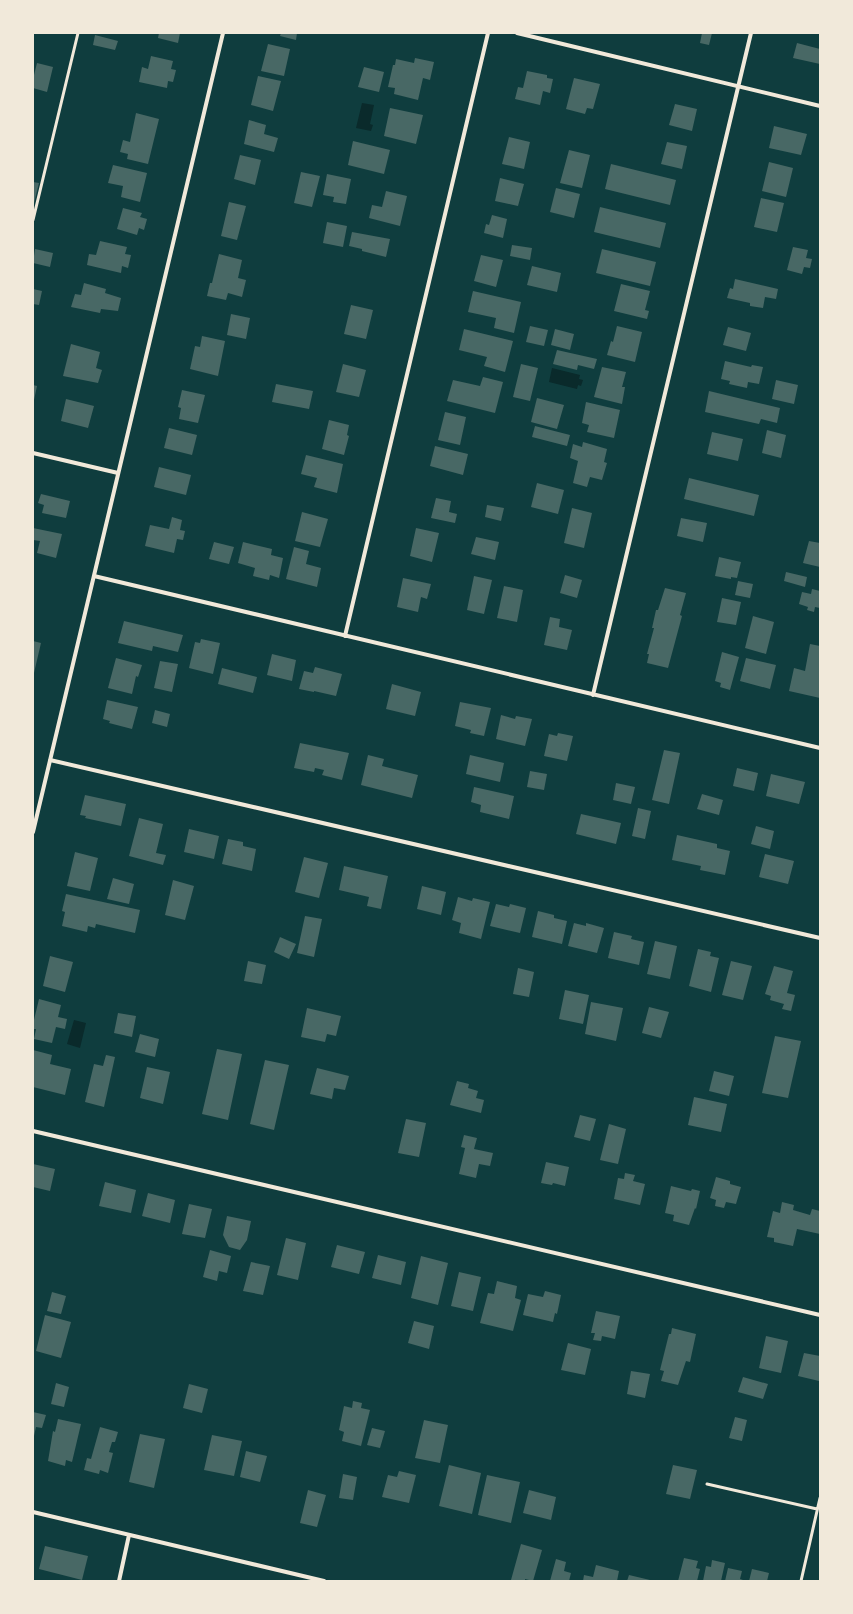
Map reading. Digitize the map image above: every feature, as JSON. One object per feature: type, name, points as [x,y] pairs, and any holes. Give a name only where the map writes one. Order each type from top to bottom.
[{"type":"street","points":[[33,832],[223,33]]},
{"type":"street","points":[[345,636],[488,33]]},
{"type":"street","points":[[518,33],[820,106]]},
{"type":"street","points":[[593,695],[751,33]]},
{"type":"street","points":[[33,453],[118,473]]},
{"type":"street","points":[[94,576],[820,748]]},
{"type":"street","points":[[50,760],[820,938]]},
{"type":"street","points":[[33,1131],[820,1315]]},
{"type":"street","points":[[33,1512],[324,1581]]},
{"type":"street","points":[[118,1581],[129,1535]]},
{"type":"lane","points":[[33,220],[78,33]]},
{"type":"lane","points":[[707,1484],[817,1509]]},
{"type":"lane","points":[[801,1581],[820,1498]]},
{"type":"water","points":[[362,103],[374,105],[370,124],[373,125],[371,131],[356,128]]},
{"type":"water","points":[[552,368],[580,375],[579,379],[583,380],[581,386],[578,385],[577,389],[549,382]]},
{"type":"water","points":[[74,1020],[86,1023],[80,1048],[67,1044]]},
{"type":"building","points":[[159,33],[180,33],[178,43],[158,38]]},
{"type":"building","points":[[281,33],[297,33],[296,40],[280,36]]},
{"type":"building","points":[[702,33],[712,33],[709,45],[700,43]]},
{"type":"building","points":[[95,35],[118,41],[115,50],[93,45]]},
{"type":"building","points":[[797,43],[820,49],[820,64],[793,58]]},
{"type":"building","points":[[268,44],[290,49],[284,76],[261,71]]},
{"type":"building","points":[[151,56],[173,61],[171,69],[176,70],[173,82],[168,81],[167,88],[139,82],[142,67],[148,69]]},
{"type":"building","points":[[415,58],[434,62],[430,80],[423,78],[418,100],[394,94],[395,88],[388,87],[393,65],[395,65],[396,59],[414,63]]},
{"type":"building","points":[[37,63],[53,67],[47,92],[33,88],[33,79]]},
{"type":"building","points":[[364,67],[384,72],[379,92],[358,87]]},
{"type":"building","points":[[527,71],[547,75],[547,78],[553,79],[550,93],[543,91],[540,105],[515,99],[518,87],[523,88]]},
{"type":"building","points":[[258,76],[281,81],[273,111],[251,105]]},
{"type":"building","points":[[574,78],[600,84],[593,109],[587,108],[585,114],[566,109]]},
{"type":"building","points":[[675,104],[697,109],[692,131],[669,125]]},
{"type":"building","points":[[390,108],[423,115],[416,144],[384,136]]},
{"type":"building","points":[[136,113],[159,119],[148,164],[127,159],[128,154],[120,152],[123,140],[130,142]]},
{"type":"building","points":[[249,120],[266,125],[264,134],[278,138],[274,152],[244,144]]},
{"type":"building","points":[[774,126],[807,134],[801,155],[769,148]]},
{"type":"building","points":[[509,137],[530,142],[524,169],[502,164]]},
{"type":"building","points":[[353,141],[390,150],[384,174],[348,165]]},
{"type":"building","points":[[667,142],[687,146],[682,169],[661,164]]},
{"type":"building","points":[[569,150],[590,155],[582,188],[560,183]]},
{"type":"building","points":[[240,155],[261,160],[255,185],[234,179]]},
{"type":"building","points":[[769,162],[793,168],[786,197],[762,191]]},
{"type":"building","points":[[611,164],[676,180],[670,205],[605,189]]},
{"type":"building","points":[[113,165],[147,173],[140,202],[121,197],[123,186],[108,183]]},
{"type":"building","points":[[301,172],[320,176],[312,207],[294,203]]},
{"type":"building","points":[[327,174],[351,179],[346,204],[333,202],[334,197],[323,195]]},
{"type":"building","points":[[500,178],[524,184],[518,206],[495,201]]},
{"type":"building","points":[[33,182],[39,183],[34,203],[33,203]]},
{"type":"building","points":[[556,188],[580,194],[574,218],[550,212]]},
{"type":"building","points":[[386,191],[407,196],[400,226],[369,218],[372,205],[382,207]]},
{"type":"building","points":[[761,198],[784,203],[777,232],[754,227]]},
{"type":"building","points":[[229,202],[246,206],[237,240],[221,236]]},
{"type":"building","points":[[600,207],[666,223],[660,248],[594,232]]},
{"type":"building","points":[[123,208],[142,213],[140,217],[147,219],[144,230],[139,228],[137,235],[117,229]]},
{"type":"building","points":[[492,215],[507,219],[503,238],[484,233],[486,224],[489,225]]},
{"type":"building","points":[[327,222],[347,226],[343,247],[323,243]]},
{"type":"building","points":[[352,232],[390,239],[386,257],[349,246]]},
{"type":"building","points":[[100,241],[127,247],[125,254],[131,255],[128,268],[122,266],[121,273],[87,265],[89,254],[96,255]]},
{"type":"building","points":[[512,245],[532,248],[530,260],[510,256]]},
{"type":"building","points":[[793,247],[808,250],[806,258],[812,259],[810,268],[804,267],[802,274],[787,270]]},
{"type":"building","points":[[35,249],[53,253],[50,267],[33,263]]},
{"type":"building","points":[[602,249],[656,262],[650,286],[596,273]]},
{"type":"building","points":[[219,254],[242,260],[238,278],[246,280],[242,297],[228,293],[226,300],[207,296],[210,283],[212,283]]},
{"type":"building","points":[[481,255],[503,260],[496,287],[474,281]]},
{"type":"building","points":[[532,266],[561,273],[557,292],[527,285]]},
{"type":"building","points":[[735,279],[778,289],[776,299],[765,297],[763,308],[750,306],[750,303],[727,298],[730,288],[733,289]]},
{"type":"building","points":[[84,283],[106,289],[105,293],[121,298],[118,311],[101,309],[100,313],[71,307],[75,294],[81,295]]},
{"type":"building","points":[[621,284],[650,291],[645,310],[649,311],[647,319],[614,311]]},
{"type":"building","points":[[33,289],[42,291],[39,305],[33,304]]},
{"type":"building","points":[[473,291],[521,302],[514,333],[494,328],[496,318],[468,312]]},
{"type":"building","points":[[351,305],[373,310],[366,339],[344,334]]},
{"type":"building","points":[[231,314],[250,318],[246,339],[227,335]]},
{"type":"building","points":[[530,326],[548,330],[544,346],[526,342]]},
{"type":"building","points":[[617,326],[642,332],[635,362],[607,355],[611,341],[613,342]]},
{"type":"building","points":[[728,327],[751,333],[746,351],[723,345]]},
{"type":"building","points":[[464,329],[513,341],[505,372],[484,366],[487,357],[459,350]]},
{"type":"building","points":[[555,329],[574,334],[570,350],[551,345]]},
{"type":"building","points":[[202,336],[225,341],[218,376],[190,369],[195,346],[200,347]]},
{"type":"building","points":[[71,344],[100,352],[96,368],[102,370],[98,383],[63,376]]},
{"type":"building","points":[[557,350],[597,359],[594,369],[578,365],[577,370],[553,364]]},
{"type":"building","points":[[725,361],[751,367],[752,365],[763,367],[759,384],[748,382],[747,388],[729,384],[730,381],[721,379]]},
{"type":"building","points":[[343,364],[366,370],[359,397],[336,392]]},
{"type":"building","points":[[521,364],[538,368],[530,401],[513,397]]},
{"type":"building","points":[[602,367],[626,372],[622,387],[625,387],[622,404],[594,397]]},
{"type":"building","points":[[483,377],[503,382],[495,413],[447,401],[453,380],[480,386]]},
{"type":"building","points":[[776,380],[798,385],[794,404],[772,399]]},
{"type":"building","points":[[276,384],[313,391],[309,409],[272,402]]},
{"type":"building","points":[[33,385],[37,386],[34,400],[33,400]]},
{"type":"building","points":[[182,390],[205,395],[198,423],[179,419],[181,408],[178,407]]},
{"type":"building","points":[[709,391],[780,408],[777,423],[761,419],[759,424],[705,412]]},
{"type":"building","points":[[537,398],[564,405],[557,429],[531,422]]},
{"type":"building","points":[[66,399],[94,406],[88,428],[61,421]]},
{"type":"building","points":[[586,402],[620,410],[614,438],[587,432],[589,425],[582,423]]},
{"type":"building","points":[[445,412],[466,417],[460,445],[438,440]]},
{"type":"building","points":[[329,420],[349,425],[347,435],[349,436],[344,455],[322,449]]},
{"type":"building","points":[[535,426],[570,435],[567,446],[532,437]]},
{"type":"building","points":[[169,428],[197,435],[192,455],[164,448]]},
{"type":"building","points":[[767,430],[786,435],[781,458],[762,453]]},
{"type":"building","points":[[712,432],[743,439],[738,461],[707,454]]},
{"type":"building","points":[[583,442],[607,449],[604,462],[607,463],[602,480],[590,477],[587,487],[573,483],[578,461],[570,458],[573,444],[582,447]]},
{"type":"building","points":[[435,446],[468,454],[463,475],[430,466]]},
{"type":"building","points":[[306,455],[343,464],[337,493],[314,487],[317,478],[301,474]]},
{"type":"building","points":[[159,467],[191,475],[186,495],[154,487]]},
{"type":"building","points":[[689,478],[759,495],[754,516],[684,499]]},
{"type":"building","points":[[537,483],[564,490],[558,514],[531,507]]},
{"type":"building","points":[[41,494],[70,501],[66,518],[42,513],[44,505],[38,503]]},
{"type":"building","points":[[436,498],[451,501],[449,512],[457,514],[455,523],[431,518]]},
{"type":"building","points":[[487,505],[504,508],[501,521],[485,517]]},
{"type":"building","points":[[572,508],[592,513],[584,548],[564,543]]},
{"type":"building","points":[[302,512],[328,519],[320,547],[295,541]]},
{"type":"building","points":[[172,517],[182,520],[180,530],[185,531],[183,540],[177,539],[174,553],[145,546],[150,525],[169,529]]},
{"type":"building","points":[[681,518],[707,523],[703,542],[677,536]]},
{"type":"building","points":[[33,528],[62,534],[56,558],[37,553],[40,541],[33,540]]},
{"type":"building","points":[[416,528],[439,533],[432,562],[410,556]]},
{"type":"building","points":[[476,537],[499,542],[495,560],[471,554]]},
{"type":"building","points":[[809,541],[820,543],[820,567],[803,563]]},
{"type":"building","points":[[214,542],[234,547],[229,564],[209,559]]},
{"type":"building","points":[[243,542],[272,549],[271,555],[283,558],[279,578],[270,575],[269,580],[253,576],[255,568],[238,563]]},
{"type":"building","points":[[294,547],[309,551],[306,564],[321,568],[317,587],[286,579]]},
{"type":"building","points":[[719,557],[741,562],[737,578],[731,577],[731,579],[715,576]]},
{"type":"building","points":[[786,572],[807,577],[805,587],[784,581]]},
{"type":"building","points":[[565,575],[582,580],[577,598],[560,593]]},
{"type":"building","points":[[474,576],[492,580],[484,614],[467,610]]},
{"type":"building","points":[[403,578],[431,584],[427,599],[421,597],[418,612],[397,607]]},
{"type":"building","points":[[738,581],[753,584],[750,598],[735,595]]},
{"type":"building","points":[[504,586],[523,590],[517,622],[497,618]]},
{"type":"building","points":[[665,588],[686,593],[680,615],[682,616],[668,668],[647,663],[649,654],[647,654],[654,628],[652,628],[656,610],[658,610]]},
{"type":"building","points":[[812,589],[820,591],[820,608],[815,607],[814,612],[807,610],[808,607],[799,604],[802,592],[811,594]]},
{"type":"building","points":[[722,598],[741,602],[736,625],[717,622]]},
{"type":"building","points":[[753,616],[774,622],[766,654],[745,648]]},
{"type":"building","points":[[550,617],[560,619],[559,627],[572,630],[567,650],[544,645]]},
{"type":"building","points":[[124,621],[183,635],[178,652],[153,646],[152,651],[118,643]]},
{"type":"building","points":[[201,639],[220,643],[213,674],[189,668],[195,642],[200,643]]},
{"type":"building","points":[[33,641],[41,643],[34,673],[33,673]]},
{"type":"building","points":[[810,644],[820,646],[820,698],[789,691],[794,668],[805,671]]},
{"type":"building","points":[[722,652],[739,657],[730,690],[720,687],[721,683],[715,681]]},
{"type":"building","points":[[272,654],[296,660],[292,681],[267,675]]},
{"type":"building","points":[[116,658],[142,665],[138,677],[136,676],[132,694],[108,688]]},
{"type":"building","points":[[746,658],[776,665],[770,689],[740,681]]},
{"type":"building","points":[[160,661],[178,664],[172,692],[154,688]]},
{"type":"building","points":[[315,667],[342,674],[336,696],[299,689],[304,671],[313,673]]},
{"type":"building","points":[[222,668],[257,677],[253,693],[218,684]]},
{"type":"building","points":[[392,684],[421,692],[415,716],[386,709]]},
{"type":"building","points":[[107,700],[138,707],[132,729],[109,723],[110,721],[103,719]]},
{"type":"building","points":[[460,702],[491,708],[484,736],[470,733],[471,730],[455,726]]},
{"type":"building","points":[[155,710],[170,714],[167,727],[152,723]]},
{"type":"building","points":[[501,715],[515,719],[516,716],[532,719],[525,746],[496,739]]},
{"type":"building","points":[[558,733],[573,736],[567,761],[544,756],[549,734],[557,736]]},
{"type":"building","points":[[300,743],[349,753],[342,780],[322,775],[324,770],[315,768],[314,772],[294,768]]},
{"type":"building","points":[[664,750],[680,753],[669,804],[652,800]]},
{"type":"building","points":[[368,755],[384,759],[382,766],[418,775],[412,798],[361,785]]},
{"type":"building","points":[[470,755],[504,763],[500,782],[466,774]]},
{"type":"building","points":[[737,768],[758,773],[754,791],[733,786]]},
{"type":"building","points":[[530,771],[547,774],[544,790],[527,787]]},
{"type":"building","points":[[771,774],[805,782],[799,804],[766,796]]},
{"type":"building","points":[[616,783],[635,787],[631,804],[613,800]]},
{"type":"building","points":[[474,787],[514,796],[509,819],[480,812],[481,805],[471,802]]},
{"type":"building","points":[[702,794],[723,800],[719,815],[697,809]]},
{"type":"building","points":[[85,795],[126,804],[121,826],[85,818],[86,816],[80,815]]},
{"type":"building","points":[[638,808],[651,811],[645,839],[632,836]]},
{"type":"building","points":[[581,814],[621,823],[616,844],[576,834]]},
{"type":"building","points":[[139,818],[163,824],[156,853],[166,855],[163,865],[129,856]]},
{"type":"building","points":[[756,826],[774,831],[770,849],[751,844]]},
{"type":"building","points":[[189,829],[219,836],[214,859],[184,852]]},
{"type":"building","points":[[677,835],[717,844],[717,848],[730,851],[725,875],[700,870],[701,866],[672,860]]},
{"type":"building","points":[[228,839],[243,842],[243,846],[256,849],[252,871],[222,864]]},
{"type":"building","points":[[75,852],[98,858],[90,891],[67,886]]},
{"type":"building","points":[[765,854],[794,861],[788,884],[759,877]]},
{"type":"building","points":[[304,857],[328,863],[319,898],[295,892]]},
{"type":"building","points":[[344,866],[388,876],[381,909],[367,906],[369,897],[339,890]]},
{"type":"building","points":[[113,878],[134,884],[129,904],[107,899]]},
{"type":"building","points":[[173,880],[194,886],[185,920],[165,915]]},
{"type":"building","points":[[422,886],[446,892],[441,915],[417,909]]},
{"type":"building","points":[[66,894],[140,910],[135,933],[96,924],[95,928],[88,926],[87,932],[62,926],[65,912],[62,911]]},
{"type":"building","points":[[458,897],[472,901],[473,898],[490,902],[481,939],[459,933],[461,923],[452,920]]},
{"type":"building","points":[[496,904],[509,907],[510,904],[526,908],[520,933],[490,926]]},
{"type":"building","points":[[538,911],[554,915],[554,918],[567,921],[562,944],[532,937]]},
{"type":"building","points":[[305,916],[322,919],[314,957],[297,953]]},
{"type":"building","points":[[574,923],[586,926],[586,923],[604,928],[597,953],[568,946]]},
{"type":"building","points":[[614,932],[632,936],[631,939],[644,942],[639,965],[608,958]]},
{"type":"building","points":[[280,937],[296,944],[289,959],[274,952]]},
{"type":"building","points":[[655,941],[677,946],[670,979],[647,974]]},
{"type":"building","points":[[698,949],[711,952],[710,956],[719,958],[711,992],[689,986]]},
{"type":"building","points":[[50,956],[73,962],[65,992],[43,986]]},
{"type":"building","points":[[248,961],[266,965],[262,984],[244,981]]},
{"type":"building","points":[[731,961],[752,966],[743,1000],[722,995]]},
{"type":"building","points":[[774,966],[793,971],[787,993],[795,995],[791,1011],[782,1009],[784,1004],[770,1000],[771,996],[765,994]]},
{"type":"building","points":[[518,968],[534,972],[529,997],[513,994]]},
{"type":"building","points":[[565,990],[589,995],[583,1024],[559,1019]]},
{"type":"building","points":[[39,999],[61,1005],[58,1017],[67,1019],[65,1029],[56,1027],[52,1043],[34,1039],[36,1029],[33,1029],[33,1024]]},
{"type":"building","points":[[591,1002],[623,1008],[616,1041],[585,1034]]},
{"type":"building","points":[[649,1007],[669,1012],[661,1038],[642,1033]]},
{"type":"building","points":[[307,1008],[341,1016],[336,1036],[327,1034],[325,1042],[301,1037]]},
{"type":"building","points":[[118,1013],[136,1016],[132,1037],[114,1033]]},
{"type":"building","points":[[140,1034],[159,1039],[155,1057],[135,1052]]},
{"type":"building","points":[[775,1036],[801,1041],[788,1098],[762,1093]]},
{"type":"building","points":[[217,1049],[242,1054],[228,1120],[202,1114]]},
{"type":"building","points":[[33,1050],[52,1055],[50,1064],[71,1069],[65,1095],[33,1087]]},
{"type":"building","points":[[106,1055],[115,1057],[104,1107],[85,1102],[94,1064],[103,1066]]},
{"type":"building","points":[[265,1060],[289,1065],[274,1130],[250,1124]]},
{"type":"building","points":[[147,1067],[170,1072],[163,1104],[140,1098]]},
{"type":"building","points":[[317,1068],[349,1076],[345,1090],[334,1088],[332,1099],[310,1094]]},
{"type":"building","points":[[714,1071],[734,1076],[729,1096],[709,1091]]},
{"type":"building","points":[[457,1081],[469,1084],[468,1088],[478,1091],[476,1098],[484,1100],[481,1113],[450,1105]]},
{"type":"building","points":[[694,1097],[727,1104],[721,1132],[688,1125]]},
{"type":"building","points":[[580,1115],[596,1119],[590,1141],[574,1137]]},
{"type":"building","points":[[406,1119],[426,1123],[419,1157],[398,1153]]},
{"type":"building","points":[[609,1124],[626,1129],[618,1164],[600,1160]]},
{"type":"building","points":[[464,1135],[477,1138],[474,1149],[493,1153],[490,1166],[479,1164],[476,1178],[459,1174],[465,1148],[461,1147]]},
{"type":"building","points":[[546,1162],[569,1167],[565,1186],[553,1183],[552,1185],[541,1183]]},
{"type":"building","points":[[33,1164],[55,1169],[50,1191],[33,1187]]},
{"type":"building","points":[[625,1173],[635,1175],[633,1181],[645,1184],[640,1205],[614,1199],[618,1178],[624,1179]]},
{"type":"building","points":[[716,1177],[730,1181],[730,1184],[741,1187],[736,1204],[726,1202],[724,1208],[715,1206],[716,1200],[710,1198]]},
{"type":"building","points":[[105,1182],[136,1190],[131,1213],[99,1206]]},
{"type":"building","points":[[671,1186],[691,1191],[692,1189],[700,1191],[696,1209],[695,1208],[689,1225],[673,1221],[674,1215],[665,1213]]},
{"type":"building","points":[[148,1193],[175,1200],[170,1223],[142,1216]]},
{"type":"building","points":[[782,1202],[794,1205],[793,1210],[810,1215],[812,1209],[820,1211],[820,1234],[797,1229],[793,1246],[774,1242],[774,1238],[767,1237],[773,1211],[780,1213]]},
{"type":"building","points":[[189,1204],[212,1209],[205,1238],[182,1234]]},
{"type":"building","points":[[227,1216],[251,1221],[247,1240],[240,1250],[229,1247],[223,1235]]},
{"type":"building","points":[[286,1238],[306,1243],[298,1280],[277,1275]]},
{"type":"building","points":[[337,1245],[365,1252],[359,1274],[331,1267]]},
{"type":"building","points":[[210,1250],[231,1256],[227,1273],[219,1271],[217,1281],[203,1277]]},
{"type":"building","points":[[378,1255],[406,1262],[401,1285],[372,1278]]},
{"type":"building","points":[[421,1256],[448,1263],[438,1305],[411,1298]]},
{"type":"building","points":[[251,1262],[270,1266],[263,1295],[243,1291]]},
{"type":"building","points":[[459,1272],[481,1277],[473,1311],[451,1306]]},
{"type":"building","points":[[497,1281],[517,1286],[515,1298],[521,1300],[513,1331],[480,1323],[488,1293],[494,1294]]},
{"type":"building","points":[[545,1291],[561,1295],[557,1314],[555,1313],[553,1322],[523,1315],[528,1294],[543,1297]]},
{"type":"building","points":[[52,1292],[66,1296],[61,1314],[47,1311]]},
{"type":"building","points":[[596,1311],[620,1316],[615,1339],[602,1336],[601,1341],[593,1340],[595,1333],[591,1333]]},
{"type":"building","points":[[45,1315],[71,1322],[61,1358],[36,1351]]},
{"type":"building","points":[[414,1321],[434,1326],[429,1349],[408,1343]]},
{"type":"building","points":[[672,1328],[696,1334],[690,1362],[686,1361],[678,1385],[661,1381],[664,1371],[660,1370],[669,1334],[671,1334]]},
{"type":"building","points":[[766,1336],[788,1341],[781,1373],[759,1368]]},
{"type":"building","points":[[568,1343],[591,1349],[585,1375],[561,1370]]},
{"type":"building","points":[[804,1353],[820,1356],[819,1381],[798,1376]]},
{"type":"building","points":[[631,1371],[650,1374],[645,1398],[627,1394]]},
{"type":"building","points":[[743,1377],[768,1384],[763,1399],[738,1392]]},
{"type":"building","points":[[56,1383],[69,1387],[64,1407],[51,1404]]},
{"type":"building","points":[[189,1384],[208,1389],[202,1413],[183,1408]]},
{"type":"building","points":[[353,1401],[362,1403],[361,1408],[370,1410],[361,1446],[342,1441],[344,1432],[339,1430],[344,1406],[352,1408]]},
{"type":"building","points":[[33,1412],[46,1415],[42,1428],[36,1427],[34,1436]]},
{"type":"building","points":[[735,1417],[747,1420],[742,1441],[729,1438]]},
{"type":"building","points":[[58,1419],[81,1424],[72,1462],[66,1460],[65,1466],[48,1461],[53,1431],[55,1432]]},
{"type":"building","points":[[424,1420],[448,1425],[440,1463],[415,1458]]},
{"type":"building","points":[[100,1427],[118,1432],[115,1442],[112,1442],[109,1452],[113,1453],[108,1473],[100,1470],[99,1474],[84,1470],[87,1458],[91,1459]]},
{"type":"building","points":[[372,1428],[385,1431],[380,1448],[367,1445]]},
{"type":"building","points":[[140,1434],[165,1439],[154,1488],[129,1482]]},
{"type":"building","points":[[212,1435],[242,1441],[234,1476],[204,1470]]},
{"type":"building","points":[[246,1451],[267,1456],[260,1482],[240,1477]]},
{"type":"building","points":[[449,1465],[481,1473],[472,1514],[439,1506]]},
{"type":"building","points":[[673,1465],[697,1470],[690,1499],[666,1494]]},
{"type":"building","points":[[399,1471],[416,1475],[409,1503],[382,1497],[388,1475],[397,1477]]},
{"type":"building","points":[[343,1474],[357,1477],[353,1500],[339,1498]]},
{"type":"building","points":[[487,1475],[520,1482],[511,1523],[478,1515]]},
{"type":"building","points":[[308,1490],[326,1495],[317,1527],[300,1523]]},
{"type":"building","points":[[529,1490],[556,1497],[551,1520],[523,1513]]},
{"type":"building","points":[[521,1544],[542,1550],[533,1581],[525,1579],[525,1581],[511,1580]]},
{"type":"building","points":[[45,1546],[88,1556],[82,1580],[39,1569]]},
{"type":"building","points":[[684,1558],[698,1561],[696,1568],[700,1569],[697,1581],[678,1581]]},
{"type":"building","points":[[556,1559],[566,1562],[564,1571],[571,1573],[569,1581],[550,1581]]},
{"type":"building","points":[[712,1560],[725,1563],[721,1581],[703,1581],[706,1566],[711,1567]]},
{"type":"building","points":[[596,1565],[619,1571],[617,1581],[583,1581],[584,1575],[593,1577]]},
{"type":"building","points":[[728,1568],[742,1571],[740,1579],[743,1581],[725,1581]]},
{"type":"building","points":[[752,1569],[769,1573],[767,1581],[749,1581]]},
{"type":"building","points":[[629,1575],[650,1580],[627,1581]]}]
